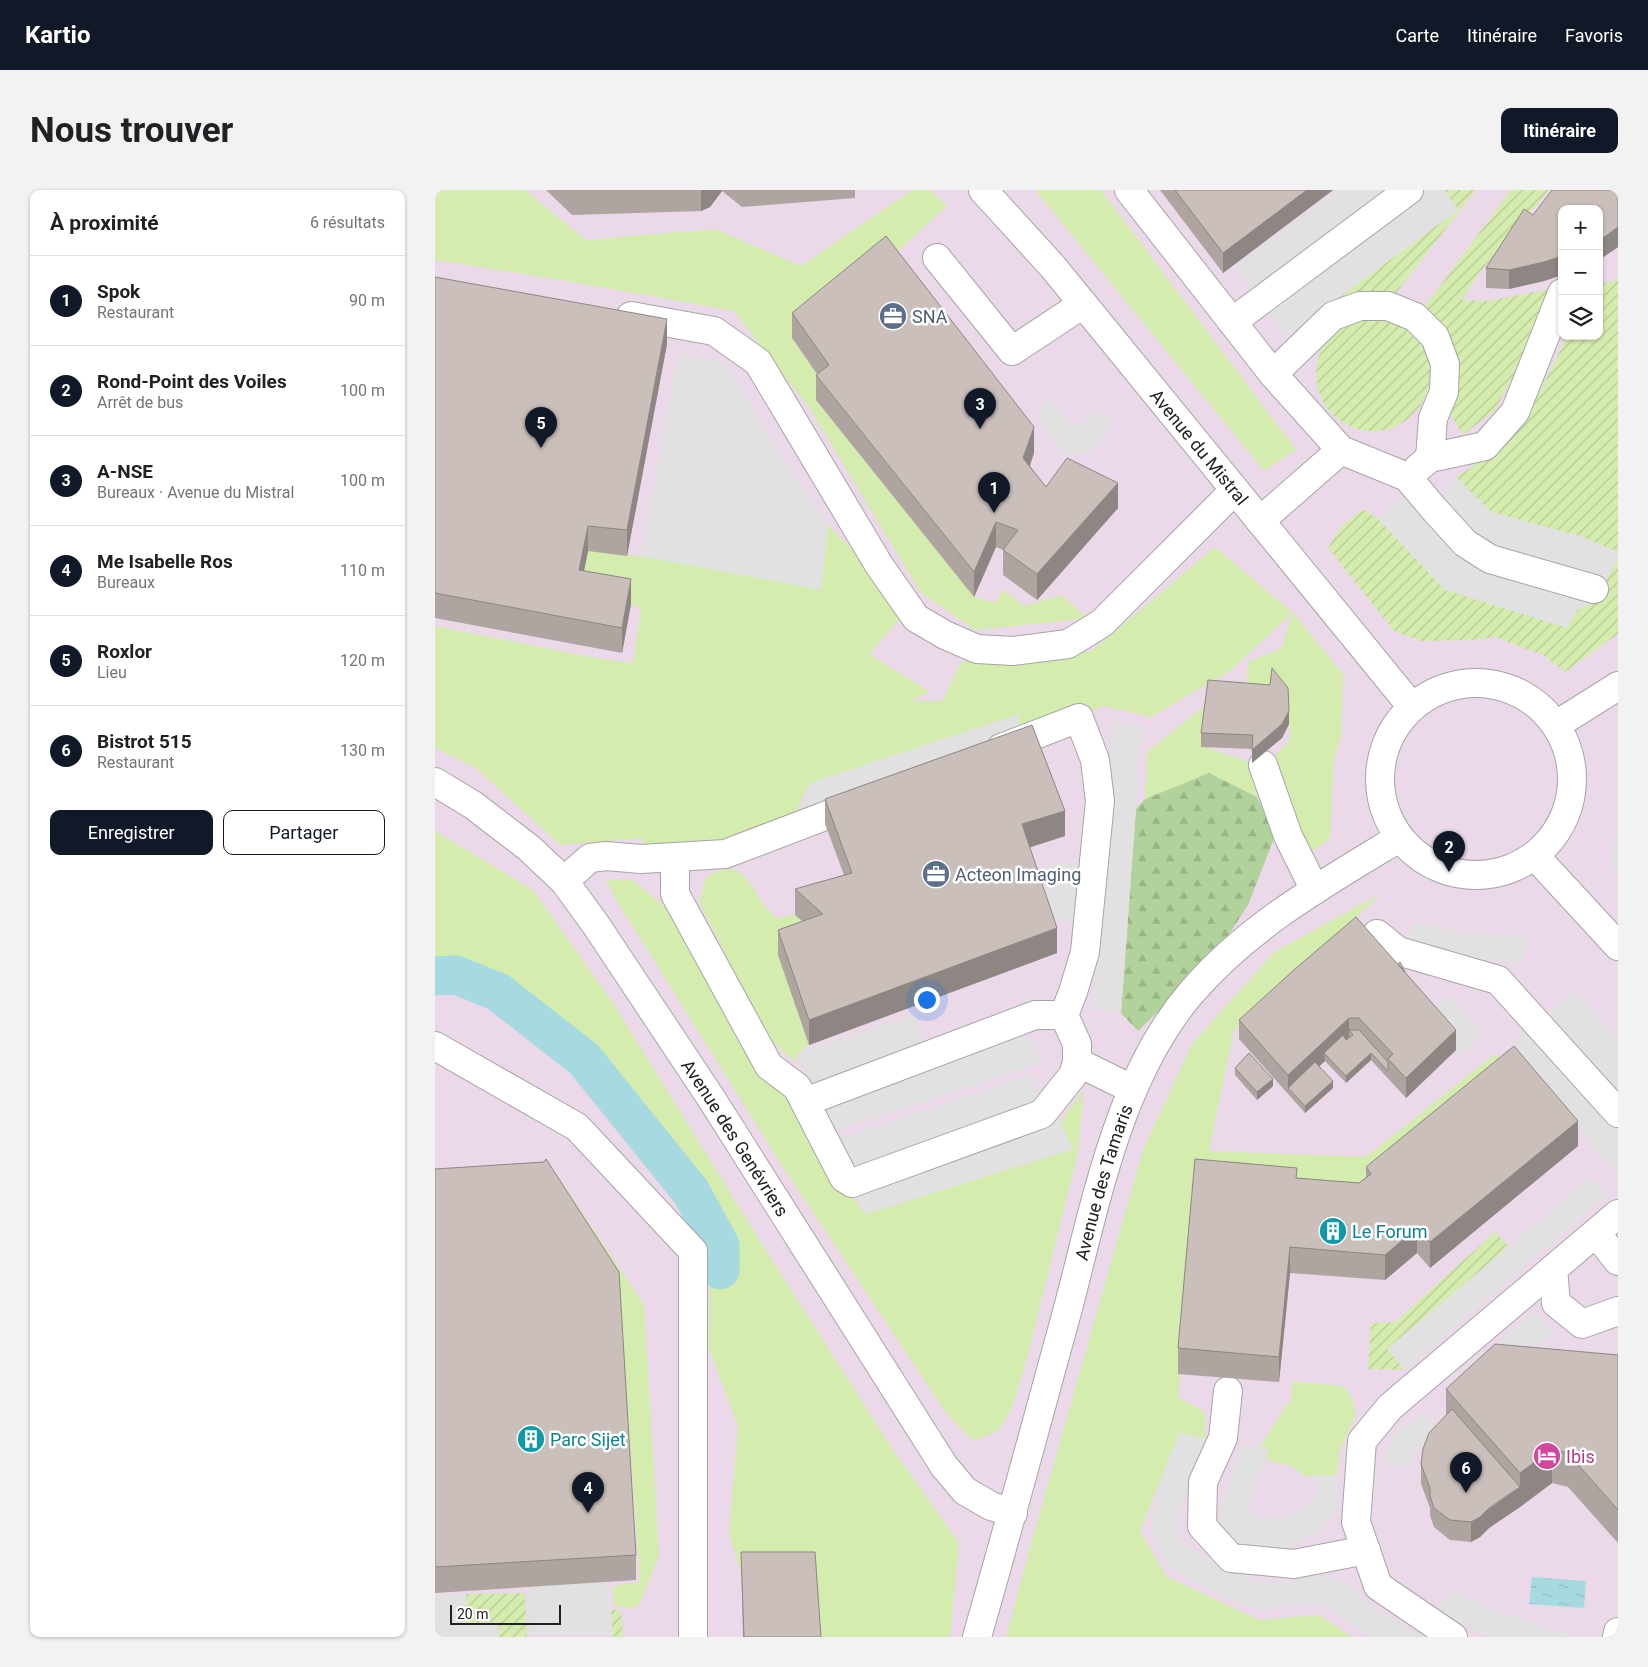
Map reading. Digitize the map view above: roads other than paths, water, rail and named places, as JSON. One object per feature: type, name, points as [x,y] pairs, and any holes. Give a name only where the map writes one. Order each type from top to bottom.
[{"type":"street","name":"Avenue du Mistral","points":[[983,190],[1053,266],[1412,707]]},
{"type":"street","points":[[1129,190],[1273,374],[1341,450],[1407,477],[1465,542],[1490,559],[1594,589]]},
{"type":"street","points":[[1232,322],[1409,190]]},
{"type":"street","points":[[937,258],[1012,352],[1083,304]]},
{"type":"street","points":[[1407,477],[1430,458],[1485,446],[1515,412],[1561,295]]},
{"type":"street","points":[[1273,374],[1333,316],[1360,306],[1388,306],[1415,317],[1435,337],[1445,364],[1445,392],[1433,418],[1430,458]]},
{"type":"street","points":[[609,312],[715,331],[758,362],[879,565],[916,618],[945,635],[977,649],[1013,651],[1068,644],[1102,623],[1235,490]]},
{"type":"street","points":[[1260,521],[1341,450]]},
{"type":"street","points":[[1488,683],[1514,691],[1538,705],[1556,725],[1567,747],[1573,770],[1571,794],[1565,817],[1553,838],[1535,856],[1509,870],[1479,876],[1449,872],[1421,859],[1399,838],[1387,817],[1381,794],[1380,770],[1385,747],[1396,725],[1412,707],[1443,689],[1461,684],[1488,683]]},
{"type":"street","points":[[1556,725],[1618,686]]},
{"type":"street","points":[[675,857],[675,894],[769,1066],[797,1087],[844,1178],[852,1183],[1042,1114],[1073,1075],[1077,1062],[1077,1044],[1064,1015],[1085,952],[1100,801],[1095,760],[1079,718],[978,757]]},
{"type":"street","points":[[1263,765],[1288,836],[1315,890]]},
{"type":"street","name":"Avenue des Genévriers","points":[[435,782],[473,805],[529,848],[564,881],[596,925],[711,1098],[944,1466],[965,1491],[991,1506],[1013,1513]]},
{"type":"street","points":[[564,881],[590,858],[606,856],[641,860],[725,854],[878,795]]},
{"type":"street","name":"Avenue des Tamaris","points":[[977,1637],[1013,1513],[1108,1160],[1132,1089],[1159,1038],[1189,994],[1223,958],[1259,928],[1315,890],[1399,838]]},
{"type":"street","points":[[1535,856],[1618,946]]},
{"type":"street","points":[[1377,934],[1398,951],[1499,980],[1618,1113]]},
{"type":"street","points":[[805,1102],[1035,1014],[1064,1015]]},
{"type":"street","points":[[435,1046],[577,1127],[693,1251],[693,1637]]},
{"type":"street","points":[[1077,1062],[1132,1089]]},
{"type":"street","points":[[1453,1637],[1378,1586],[1357,1522],[1362,1441],[1390,1407],[1618,1214]]},
{"type":"street","points":[[1596,1233],[1618,1261]]},
{"type":"street","points":[[1553,1269],[1556,1303],[1582,1324],[1618,1311]]},
{"type":"street","points":[[1228,1391],[1223,1438],[1203,1482],[1202,1526],[1231,1558],[1294,1564],[1365,1550]]},
{"type":"street","points":[[1617,1637],[1618,1632]]},
{"type":"water","points":[[1532,1577],[1586,1581],[1584,1608],[1529,1604]]},
{"type":"waterway","points":[[435,976],[456,975],[498,992],[584,1059],[691,1192],[720,1245],[720,1270]]},
{"type":"place","name":"SNA","points":[[893,316]]},
{"type":"place","name":"A-NSE","points":[[980,429]]},
{"type":"place","name":"Roxlor","points":[[541,448]]},
{"type":"place","name":"Spok","points":[[994,513]]},
{"type":"place","name":"Rond-Point des Voiles","points":[[1449,872]]},
{"type":"place","name":"Acteon Imaging","points":[[936,874]]},
{"type":"place","name":"Le Forum","points":[[1333,1231]]},
{"type":"place","name":"Parc Sijet","points":[[531,1439]]},
{"type":"place","name":"Ibis","points":[[1547,1456]]},
{"type":"place","name":"Bistrot 515","points":[[1466,1493]]},
{"type":"place","name":"Me Isabelle Ros","points":[[588,1513]]}]
